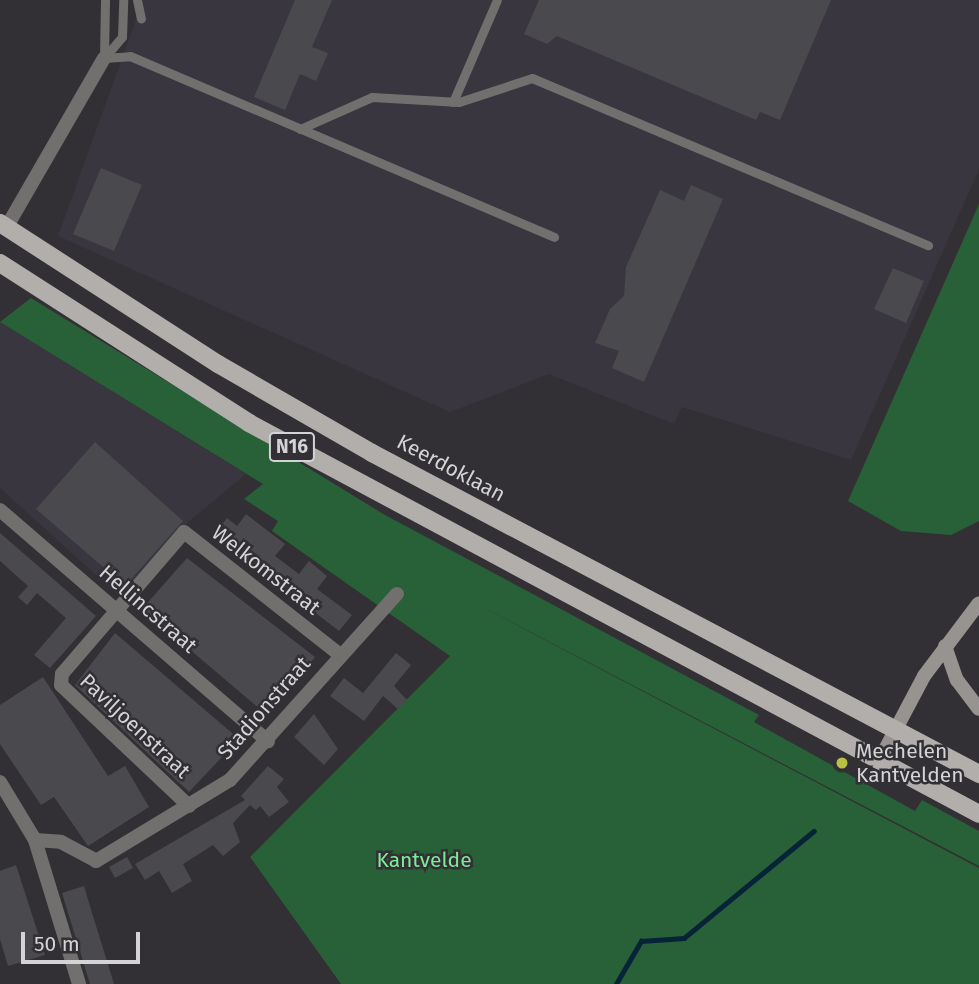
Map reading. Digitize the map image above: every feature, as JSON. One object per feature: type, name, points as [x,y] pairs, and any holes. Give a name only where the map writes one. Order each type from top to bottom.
[{"type":"main road","name":"Keerdoklaan","points":[[2,229],[372,453],[895,729]]},
{"type":"main road","name":"N16","points":[[0,264],[261,430],[979,814]]},
{"type":"main road","name":"N16","points":[[895,729],[979,774]]},
{"type":"street","points":[[2,229],[104,58]]},
{"type":"street","name":"Hellincstraat","points":[[0,510],[268,741]]},
{"type":"street","name":"Welkomstraat","points":[[117,611],[184,532],[338,653]]},
{"type":"street","name":"Stadionstraat","points":[[36,840],[61,842],[96,861],[229,780],[268,741],[338,653],[397,594]]},
{"type":"street","points":[[879,761],[945,646],[979,603]]},
{"type":"street","name":"Paviljoenstraat","points":[[117,611],[62,674],[61,685],[189,806]]},
{"type":"street","points":[[945,646],[957,680],[979,709]]},
{"type":"street","points":[[0,782],[36,840],[75,982]]},
{"type":"lane","points":[[104,58],[105,0]]},
{"type":"lane","points":[[104,58],[122,37],[122,0]]},
{"type":"lane","points":[[137,0],[141,19]]},
{"type":"lane","points":[[453,102],[497,0]]},
{"type":"lane","points":[[104,58],[130,56],[554,237]]},
{"type":"lane","points":[[300,128],[372,97],[453,102],[532,78],[928,245]]},
{"type":"shaded area","points":[[143,0],[979,0],[979,169],[851,460],[682,407],[674,424],[549,374],[450,412],[58,236]]},
{"type":"shaded area","points":[[0,322],[246,474],[187,523],[120,597],[0,488]]},
{"type":"green space","points":[[979,204],[979,521],[951,535],[901,531],[848,501]]},
{"type":"green space","name":"Kantvelde","points":[[31,298],[385,515],[759,715],[754,722],[915,811],[922,800],[979,831],[979,866],[473,602],[979,868],[979,984],[341,984],[250,857],[450,656],[272,531],[278,521],[244,499],[263,484],[0,322]]},
{"type":"building","points":[[295,0],[332,0],[312,47],[328,53],[316,81],[300,74],[285,110],[254,97]]},
{"type":"building","points":[[539,0],[831,0],[780,120],[760,112],[756,120],[557,36],[547,44],[524,34]]},
{"type":"building","points":[[101,168],[142,185],[114,251],[73,234]]},
{"type":"building","points":[[691,185],[723,199],[644,382],[612,368],[619,351],[595,343],[610,309],[624,296],[626,267],[660,190],[684,201]]},
{"type":"building","points":[[893,268],[924,281],[906,323],[874,309]]},
{"type":"building","points":[[95,442],[183,521],[125,586],[36,509]]},
{"type":"building","points":[[246,514],[285,544],[275,556],[299,574],[309,561],[327,576],[317,589],[352,615],[339,631],[214,535],[227,518],[237,526]]},
{"type":"building","points":[[0,533],[96,616],[50,668],[34,655],[66,618],[37,593],[27,605],[18,597],[28,586],[0,561]]},
{"type":"building","points":[[187,558],[315,657],[267,715],[142,609]]},
{"type":"building","points":[[115,633],[239,739],[189,792],[75,685]]},
{"type":"building","points":[[396,653],[411,665],[394,686],[407,700],[398,709],[383,696],[364,721],[330,696],[344,678],[363,693]]},
{"type":"building","points":[[43,677],[108,776],[125,766],[149,807],[88,846],[54,797],[41,805],[0,744],[0,705]]},
{"type":"building","points":[[314,714],[338,749],[324,765],[294,737]]},
{"type":"building","points":[[268,766],[284,779],[277,787],[289,802],[269,817],[260,806],[256,810],[250,805],[233,823],[240,842],[223,856],[213,845],[183,864],[192,881],[172,893],[159,871],[145,880],[135,864],[245,800],[241,796]]},
{"type":"building","points":[[127,857],[133,868],[115,878],[109,867]]},
{"type":"building","points":[[16,865],[45,955],[8,966],[0,939],[0,871]]},
{"type":"building","points":[[84,886],[114,984],[90,984],[62,893]]},
{"type":"waterway","points":[[616,984],[641,941],[684,938],[814,831]]},
{"type":"place","name":"Mechelen Kantvelden","points":[[842,763]]}]
